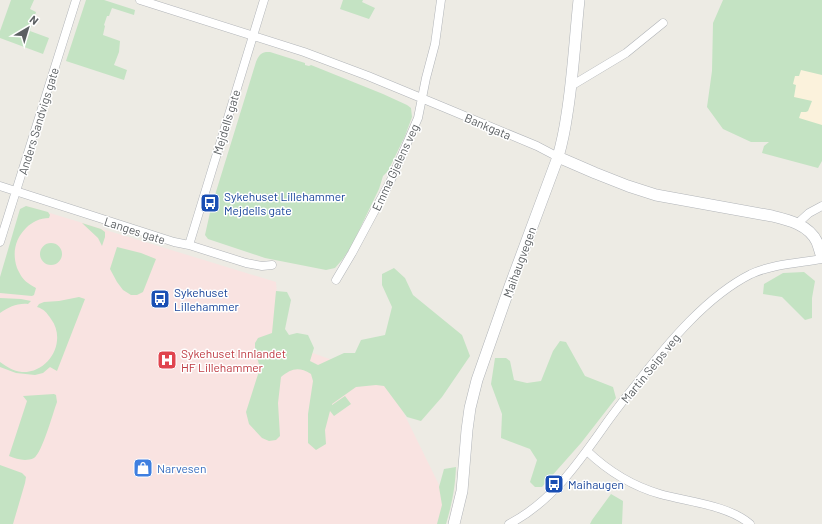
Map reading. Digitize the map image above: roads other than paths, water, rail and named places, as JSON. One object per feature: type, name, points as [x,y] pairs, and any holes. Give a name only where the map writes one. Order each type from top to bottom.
[{"type":"street","name":"Anders Sandvigs gate","points":[[0,242],[76,0]]},
{"type":"street","name":"Bankgata","points":[[140,0],[304,52],[368,76],[537,146],[576,165],[628,186],[656,195],[772,216],[798,223],[808,230],[816,241],[822,258]]},
{"type":"street","name":"Mejdells gate","points":[[189,245],[264,0]]},
{"type":"street","name":"Emma Gjelens veg","points":[[336,280],[352,253],[398,164],[418,118],[435,44],[441,0]]},
{"type":"street","name":"Maihaugvegen","points":[[458,523],[467,430],[470,408],[477,380],[558,157],[571,86],[579,0]]},
{"type":"street","points":[[571,86],[626,53],[659,28],[663,23]]},
{"type":"street","name":"Langes gate","points":[[0,186],[174,242],[189,245],[246,263],[262,266],[272,265]]},
{"type":"street","points":[[798,223],[809,213],[822,206]]},
{"type":"street","name":"Martin Seips veg","points":[[509,524],[542,502],[566,477],[664,349],[689,322],[725,290],[752,274],[769,268],[822,258]]},
{"type":"street","points":[[587,451],[617,475],[633,484],[660,494],[736,514],[750,524]]},
{"type":"place","name":"Sykehuset Lillehammer Mejdells gate","points":[[210,203]]},
{"type":"place","name":"Sykehuset Lillehammer","points":[[160,299]]},
{"type":"place","name":"Sykehuset Innlandet HF Lillehammer","points":[[167,360]]},
{"type":"place","name":"Narvesen","points":[[143,468]]},
{"type":"place","name":"Maihaugen","points":[[554,484]]}]
